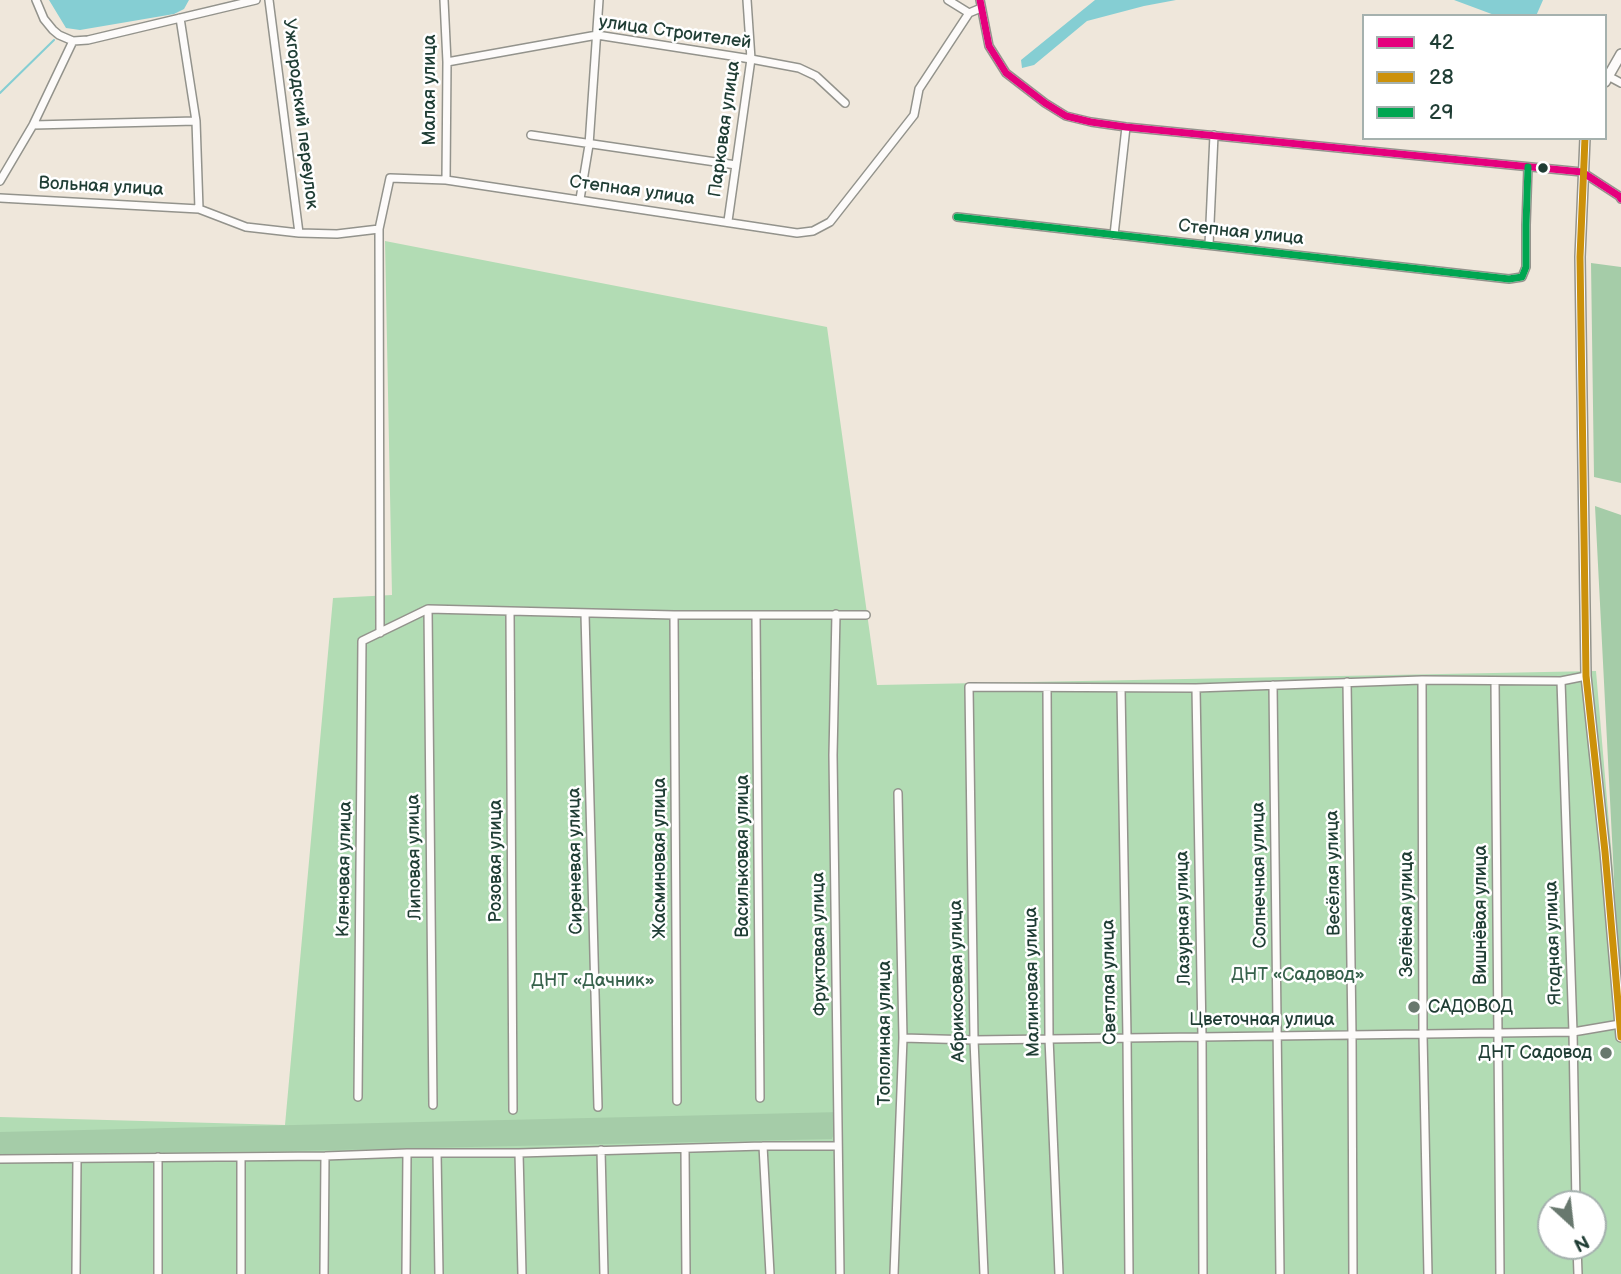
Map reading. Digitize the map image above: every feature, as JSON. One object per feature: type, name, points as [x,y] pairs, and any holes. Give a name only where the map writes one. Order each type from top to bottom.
[{"type":"main road","points":[[1607,79],[1621,54]]},
{"type":"main road","points":[[1585,140],[1580,257],[1586,676],[1621,1037]]},
{"type":"street","points":[[36,0],[44,19],[53,30],[73,41],[88,40],[256,0]]},
{"type":"street","name":"Ужгородский переулок","points":[[269,0],[299,233]]},
{"type":"street","name":"Малая улица","points":[[444,0],[447,62],[446,180]]},
{"type":"street","points":[[580,199],[589,145],[599,0]]},
{"type":"street","name":"Парковая улица","points":[[729,221],[751,59],[747,0]]},
{"type":"street","points":[[948,0],[969,13],[980,4],[989,46],[1006,74],[1066,116],[1126,127],[1582,172],[1621,199]]},
{"type":"street","name":"Степная улица","points":[[379,229],[390,178],[446,180],[797,233],[813,231],[830,222],[914,115],[919,89],[969,13]]},
{"type":"street","points":[[180,18],[196,121],[199,209]]},
{"type":"street","name":"улица Строителей","points":[[447,62],[597,35],[799,68],[816,76],[845,103]]},
{"type":"street","points":[[0,181],[33,125],[73,41]]},
{"type":"street","points":[[1607,79],[1621,83]]},
{"type":"street","points":[[33,125],[196,121]]},
{"type":"street","points":[[1114,235],[1126,127]]},
{"type":"street","points":[[531,135],[736,166]]},
{"type":"street","points":[[1209,245],[1214,135]]},
{"type":"street","name":"Степная улица","points":[[957,218],[1509,279],[1522,277],[1526,267],[1528,167]]},
{"type":"street","name":"Вольная улица","points":[[0,198],[199,209],[246,227],[299,233],[338,234],[379,229]]},
{"type":"street","points":[[379,229],[380,633],[428,609],[585,614],[866,615]]},
{"type":"street","name":"Липовая улица","points":[[428,609],[433,1105]]},
{"type":"street","name":"Розовая улица","points":[[510,612],[513,1110]]},
{"type":"street","name":"Сиреневая улица","points":[[585,614],[598,1107]]},
{"type":"street","name":"Фруктовая улица","points":[[836,614],[833,755],[840,1274]]},
{"type":"street","name":"Жасминовая улица","points":[[674,615],[677,1101]]},
{"type":"street","name":"Васильковая улица","points":[[756,615],[760,1098]]},
{"type":"street","name":"Кленовая улица","points":[[358,1097],[362,642],[380,633]]},
{"type":"street","points":[[1047,689],[1196,688],[1422,680],[1561,681],[1586,676]]},
{"type":"street","name":"Зелёная улица","points":[[1422,680],[1423,1035],[1428,1274]]},
{"type":"street","name":"Вишнёвая улица","points":[[1495,681],[1500,1274]]},
{"type":"street","name":"Ягодная улица","points":[[1561,681],[1577,1190]]},
{"type":"street","name":"Весёлая улица","points":[[1347,682],[1353,1274]]},
{"type":"street","name":"Солнечная улица","points":[[1273,685],[1280,1274]]},
{"type":"street","name":"Абрикосовая улица","points":[[984,1274],[974,1040],[969,687],[1047,689]]},
{"type":"street","name":"Лазурная улица","points":[[1196,688],[1203,1274]]},
{"type":"street","name":"Малиновая улица","points":[[1047,689],[1049,1038],[1059,1274]]},
{"type":"street","name":"Светлая улица","points":[[1121,689],[1129,1274]]},
{"type":"street","name":"Тополиная улица","points":[[894,1274],[903,1038],[898,793]]},
{"type":"street","name":"Цветочная улица","points":[[903,1038],[974,1040],[1423,1035],[1573,1032],[1620,1024]]},
{"type":"street","points":[[763,1146],[769,1274]]},
{"type":"street","points":[[0,1159],[77,1160],[838,1146]]},
{"type":"street","points":[[685,1149],[686,1274]]},
{"type":"street","points":[[601,1150],[604,1274]]},
{"type":"street","points":[[406,1274],[407,1153]]},
{"type":"street","points":[[437,1153],[439,1274]]},
{"type":"street","points":[[519,1153],[522,1274]]},
{"type":"street","points":[[324,1156],[324,1274]]},
{"type":"street","points":[[158,1157],[158,1274]]},
{"type":"street","points":[[241,1157],[241,1274]]},
{"type":"street","points":[[76,1274],[77,1160]]},
{"type":"green space","points":[[385,241],[827,327],[877,685],[1596,671],[1621,964],[1621,1274],[0,1274],[0,1117],[285,1125],[333,598],[392,595]]},
{"type":"green space","points":[[1591,263],[1621,267],[1621,483],[1594,477]]},
{"type":"green space","points":[[1595,506],[1621,515],[1621,1015]]},
{"type":"green space","points":[[841,1112],[832,1139],[289,1151],[0,1154],[0,1132]]},
{"type":"water","points":[[49,0],[189,0],[184,9],[174,14],[80,30],[66,28]]},
{"type":"water","points":[[1095,0],[1176,0],[1087,21],[1034,65],[1022,68],[1021,60]]},
{"type":"water","points":[[1454,0],[1543,0],[1537,14],[1492,14]]},
{"type":"waterway","points":[[0,93],[54,40]]},
{"type":"transit line","name":"42","points":[[980,0],[989,46],[1006,73],[1066,116],[1126,127],[1582,172],[1621,199]]},
{"type":"transit line","name":"28","points":[[1585,140],[1580,257],[1586,676],[1621,1037]]},
{"type":"transit line","name":"29","points":[[957,217],[1509,279],[1522,277],[1526,267],[1528,167]]},
{"type":"place","name":"САДОВОД","points":[[1414,1007]]},
{"type":"place","name":"ДНТ Садовод","points":[[1606,1053]]},
{"type":"park label","name":"ДНТ «Садовод»","points":[[1298,975]]},
{"type":"park label","name":"ДНТ «Дачник»","points":[[593,981]]}]
